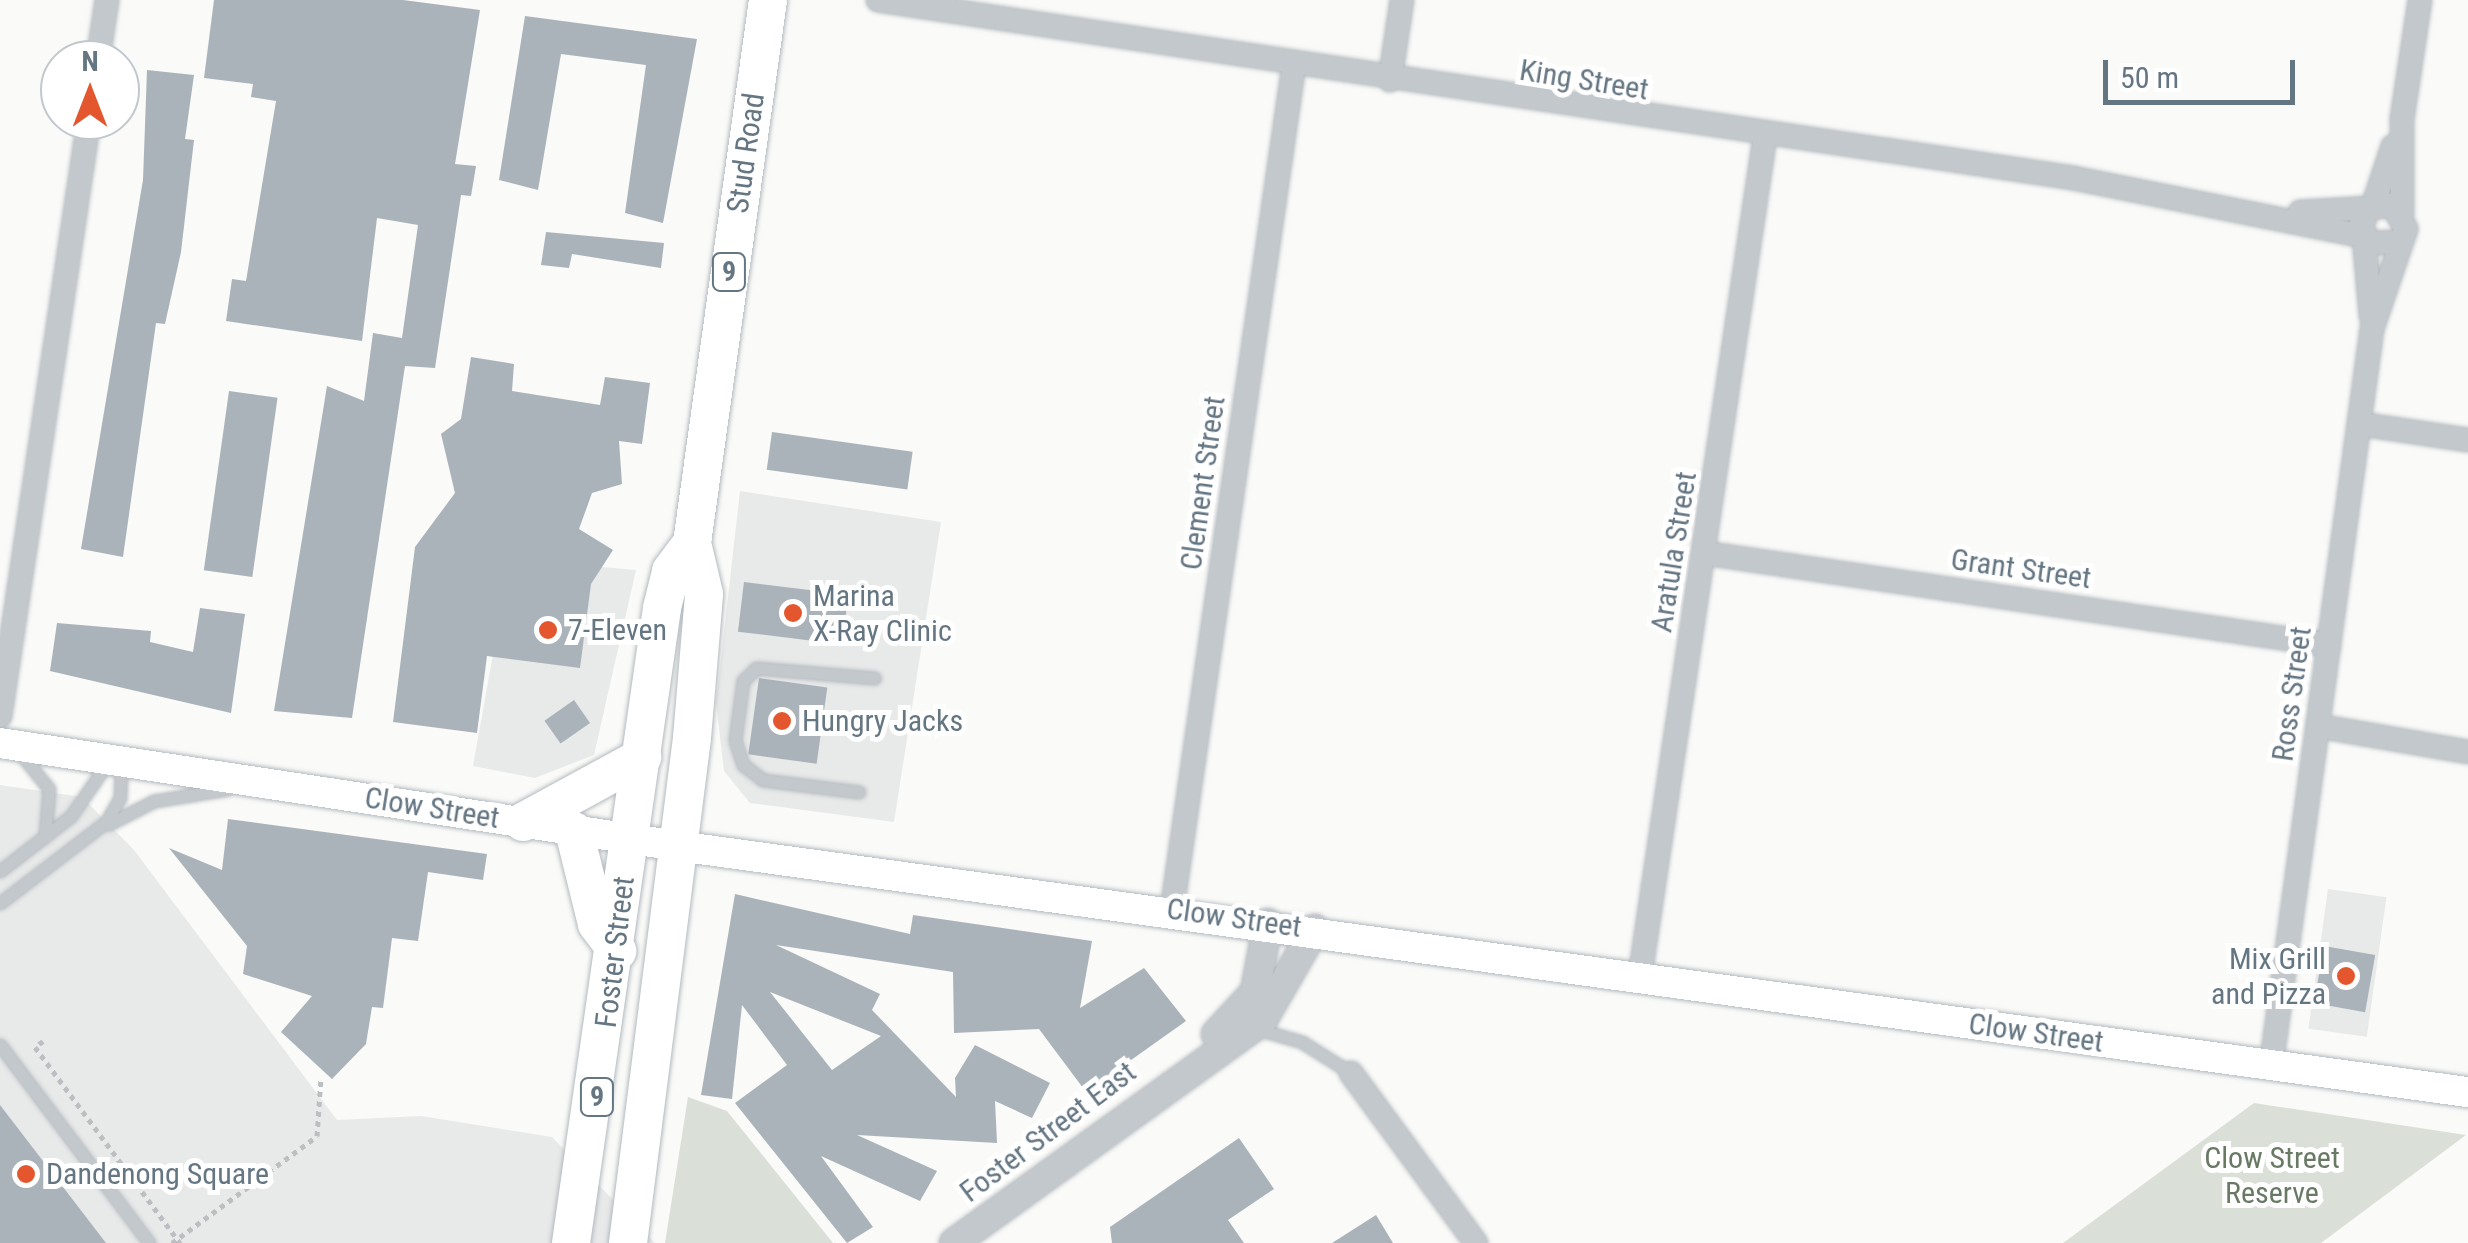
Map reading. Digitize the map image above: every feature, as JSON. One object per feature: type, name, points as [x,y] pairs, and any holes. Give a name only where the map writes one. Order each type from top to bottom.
[{"type":"highway","name":"Stud Road","points":[[678,846],[704,594],[692,543],[768,0]]},
{"type":"highway","name":"Stud Road","points":[[629,839],[662,608],[671,571],[692,543]]},
{"type":"highway","points":[[523,822],[642,757]]},
{"type":"highway","points":[[574,831],[597,924],[617,951]]},
{"type":"highway","name":"Foster Street","points":[[571,1243],[617,951],[629,839]]},
{"type":"highway","name":"Foster Street","points":[[628,1243],[678,846]]},
{"type":"main road","name":"Clow Street","points":[[2,734],[115,760],[629,839],[1315,929],[2468,1092]]},
{"type":"street","points":[[101,40],[107,0]]},
{"type":"street","name":"King Street","points":[[878,0],[1766,138],[2282,213],[2364,237],[2380,248],[2399,242]]},
{"type":"street","points":[[1390,80],[1402,0]]},
{"type":"street","points":[[2402,214],[2402,119],[2420,0]]},
{"type":"street","name":"Clement Street","points":[[1172,910],[1294,64]]},
{"type":"street","points":[[2371,207],[2402,119]]},
{"type":"street","name":"Aratula Street","points":[[1640,976],[1766,138]]},
{"type":"street","points":[[2,734],[86,140]]},
{"type":"street","name":"King Street","points":[[2282,213],[2371,207],[2402,214]]},
{"type":"street","name":"Ross Street","points":[[2371,207],[2364,237],[2372,329]]},
{"type":"street","name":"Ross Street","points":[[2271,1067],[2372,329],[2399,242],[2402,214]]},
{"type":"street","points":[[2360,424],[2468,440]]},
{"type":"street","name":"Grant Street","points":[[1704,552],[2330,645]]},
{"type":"street","points":[[2318,726],[2468,752]]},
{"type":"street","name":"Foster Street East","points":[[1182,1073],[1251,999],[1268,923]]},
{"type":"street","name":"Foster Street East","points":[[954,1243],[1182,1073],[1251,1028],[1285,996],[1315,929]]},
{"type":"street","points":[[1351,1074],[1476,1243]]},
{"type":"lane","points":[[859,792],[763,780],[743,765],[735,740],[743,682],[756,668],[875,678]]},
{"type":"lane","points":[[2,734],[49,789],[45,837]]},
{"type":"lane","points":[[99,830],[120,798],[115,760]]},
{"type":"lane","points":[[0,871],[45,837],[115,760]]},
{"type":"lane","points":[[0,903],[99,830],[154,801],[277,782]]},
{"type":"lane","points":[[1251,1028],[1298,1040],[1351,1074]]},
{"type":"lane","points":[[0,1045],[149,1243]]},
{"type":"path","points":[[43,1042],[35,1047],[177,1242],[316,1136],[321,1077]]},
{"type":"shaded area","points":[[740,491],[941,522],[894,822],[750,803],[724,771],[716,703]]},
{"type":"shaded area","points":[[510,559],[636,570],[594,755],[535,778],[473,766]]},
{"type":"shaded area","points":[[0,785],[82,797],[134,850],[337,1120],[421,1116],[552,1137],[655,1243],[0,1243]]},
{"type":"shaded area","points":[[2328,889],[2386,897],[2367,1037],[2308,1029]]},
{"type":"green space","points":[[688,1097],[727,1111],[833,1243],[665,1243]]},
{"type":"green space","name":"Clow Street Reserve","points":[[2254,1103],[2466,1135],[2321,1243],[2063,1243]]},
{"type":"building","points":[[214,0],[403,0],[480,10],[455,164],[476,166],[471,196],[461,195],[435,368],[405,366],[352,718],[274,711],[327,386],[364,401],[373,333],[402,338],[418,225],[377,218],[362,341],[226,321],[232,279],[246,281],[276,101],[251,97],[253,84],[204,78]]},
{"type":"building","points":[[525,16],[697,39],[663,223],[625,213],[646,65],[561,54],[538,190],[499,180]]},
{"type":"building","points":[[147,70],[194,75],[185,139],[194,140],[181,252],[165,324],[156,323],[123,557],[81,549],[143,180]]},
{"type":"building","points":[[546,232],[664,243],[661,268],[572,254],[569,268],[541,265]]},
{"type":"building","points":[[471,357],[514,364],[512,391],[600,405],[605,377],[650,383],[642,444],[619,441],[622,484],[592,493],[579,529],[613,550],[591,584],[580,668],[487,656],[477,733],[393,722],[415,547],[455,493],[441,434],[461,419]]},
{"type":"building","points":[[229,391],[278,398],[252,577],[204,570]]},
{"type":"building","points":[[772,432],[913,452],[907,489],[767,470]]},
{"type":"building","name":"Marina X-Ray Clinic","points":[[744,582],[848,595],[842,644],[738,632]]},
{"type":"building","points":[[200,608],[245,614],[231,713],[50,671],[57,623],[151,631],[150,642],[193,652]]},
{"type":"building","points":[[759,678],[827,688],[817,764],[748,754]]},
{"type":"building","points":[[574,700],[590,723],[561,744],[545,721]]},
{"type":"building","points":[[228,819],[487,854],[483,880],[428,872],[418,941],[392,938],[383,1008],[372,1007],[366,1044],[332,1079],[281,1032],[312,996],[243,974],[247,946],[169,848],[222,870]]},
{"type":"building","points":[[735,894],[910,934],[913,915],[1092,941],[1080,1008],[1144,968],[1186,1021],[1086,1092],[1039,1029],[954,1033],[953,972],[776,945],[880,994],[872,1010],[956,1097],[955,1078],[975,1045],[1050,1083],[1032,1118],[995,1101],[997,1143],[857,1135],[937,1171],[920,1201],[821,1156],[873,1227],[847,1243],[735,1103],[787,1065],[742,1005],[732,1099],[701,1095]],"holes":[[[770,992],[881,1036],[832,1070]]]},
{"type":"building","name":"Mix Grill and Pizza","points":[[2324,946],[2375,955],[2365,1012],[2314,1003]]},
{"type":"building","name":"Dandenong Square","points":[[0,1105],[106,1243],[0,1243]]},
{"type":"building","points":[[1239,1138],[1274,1189],[1228,1220],[1244,1243],[1112,1243],[1110,1227]]},
{"type":"building","points":[[1376,1215],[1393,1243],[1332,1243]]},
{"type":"place","name":"Marina X-Ray Clinic","points":[[793,613]]},
{"type":"place","name":"7-Eleven","points":[[548,630]]},
{"type":"place","name":"Hungry Jacks","points":[[782,721]]},
{"type":"place","name":"Mix Grill and Pizza","points":[[2346,976]]},
{"type":"place","name":"Dandenong Square","points":[[26,1174]]}]
